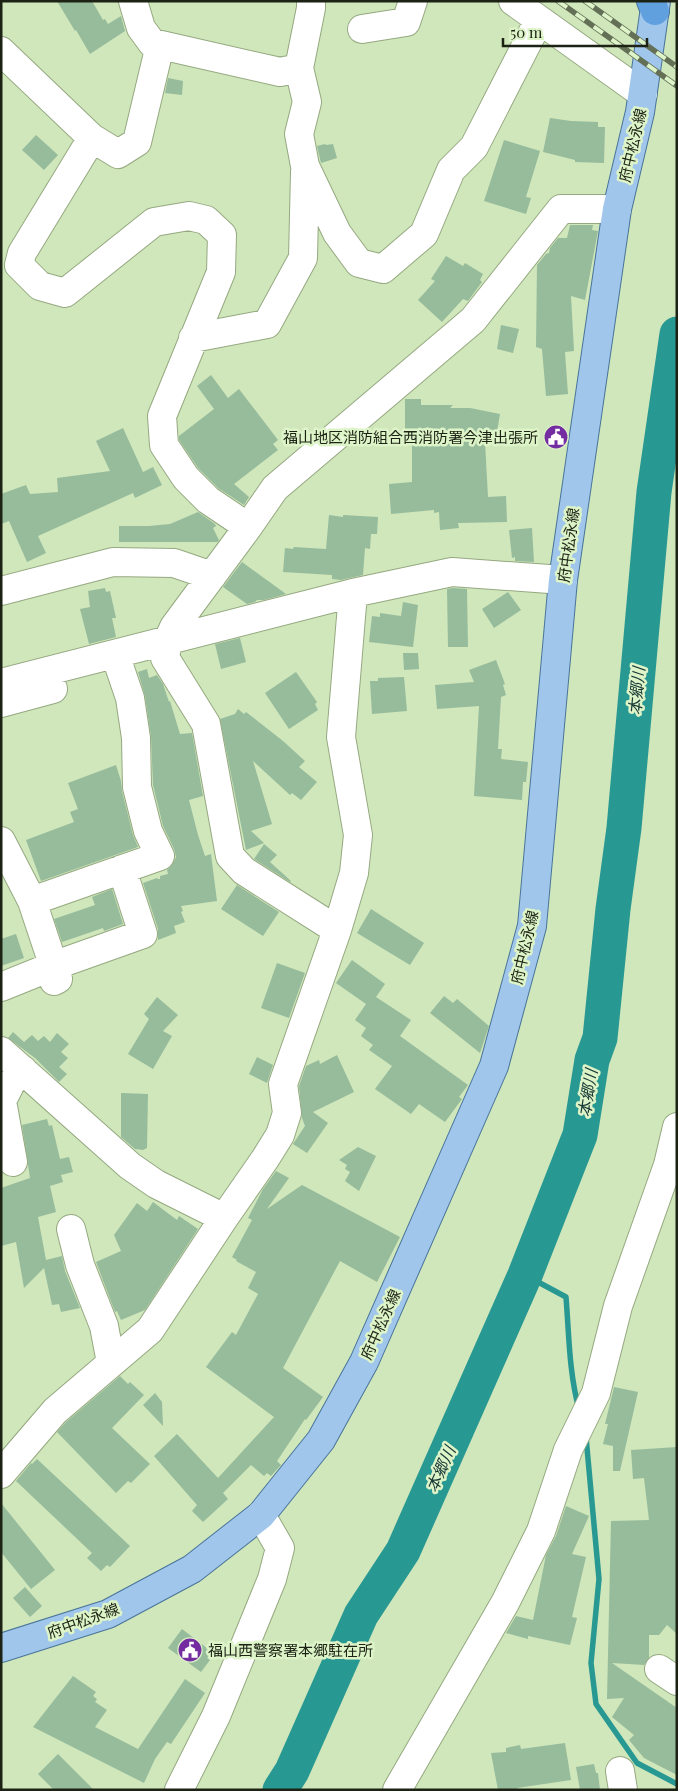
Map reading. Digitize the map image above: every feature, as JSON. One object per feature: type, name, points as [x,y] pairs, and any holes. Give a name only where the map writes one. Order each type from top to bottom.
[{"type":"main road","name":"府中松永線","points":[[1,1648],[108,1614],[192,1569],[261,1515],[321,1440],[364,1362],[494,1066],[532,926],[563,580],[618,209],[640,112],[654,5]]},
{"type":"street","points":[[133,1],[141,28],[152,43],[280,72],[299,68]]},
{"type":"street","points":[[193,338],[267,324],[304,258],[305,166],[298,134],[307,102],[299,68],[311,8],[310,1]]},
{"type":"street","points":[[362,29],[406,22],[413,1]]},
{"type":"street","points":[[512,1],[643,94]]},
{"type":"street","points":[[305,166],[337,233],[359,263],[383,269],[424,234],[451,170],[474,147],[539,20]]},
{"type":"street","points":[[1,52],[92,138],[118,154],[137,142],[160,45]]},
{"type":"street","points":[[92,138],[22,254],[19,265],[40,286],[65,293],[154,222],[189,216],[206,220],[222,235],[221,272],[162,416],[164,445],[186,478],[208,500],[248,527]]},
{"type":"street","points":[[337,930],[244,871],[230,856],[206,724],[165,658],[168,640],[174,627],[275,488],[473,320],[561,209],[618,209]]},
{"type":"street","points":[[1,591],[114,562],[174,563],[212,576]]},
{"type":"street","points":[[1,683],[353,594],[452,572],[563,580]]},
{"type":"street","points":[[1,1474],[55,1411],[150,1330],[224,1218],[266,1159],[280,1135],[287,1113],[283,1084],[337,930],[354,873],[358,835],[341,738],[353,594]]},
{"type":"street","points":[[1,703],[110,672],[115,654]]},
{"type":"street","points":[[32,901],[160,856],[148,831],[137,787],[136,738],[130,698],[115,654]]},
{"type":"street","points":[[1,841],[32,901],[58,979],[1,1001]]},
{"type":"street","points":[[1,987],[53,966],[144,934],[122,869]]},
{"type":"street","points":[[1,1051],[130,1166],[156,1184],[224,1218]]},
{"type":"street","points":[[13,1162],[2,1101],[11,1083],[23,1070]]},
{"type":"street","points":[[397,1790],[506,1603],[541,1531],[568,1450],[596,1393],[618,1306],[668,1165],[677,1127]]},
{"type":"street","points":[[71,1228],[80,1265],[104,1326],[112,1363]]},
{"type":"street","points":[[179,1790],[216,1716],[272,1579],[280,1548],[261,1515]]},
{"type":"building","points":[[57,1],[92,1],[103,20],[105,19],[108,24],[121,16],[125,31],[90,54]]},
{"type":"building","points":[[168,78],[183,81],[182,95],[165,93]]},
{"type":"building","points":[[550,118],[598,122],[598,127],[605,127],[604,163],[575,162],[575,160],[543,152]]},
{"type":"building","points":[[36,135],[58,155],[44,170],[22,150]]},
{"type":"building","points":[[504,140],[540,151],[526,197],[531,198],[526,214],[484,201]]},
{"type":"building","points":[[333,144],[337,158],[321,163],[317,146]]},
{"type":"building","points":[[570,225],[593,225],[592,230],[598,231],[585,300],[571,296],[574,351],[565,352],[568,394],[546,396],[542,349],[536,347],[537,265],[549,253],[550,248],[558,238],[567,238]]},
{"type":"building","points":[[446,256],[463,266],[465,263],[483,274],[480,280],[482,282],[468,301],[463,299],[442,322],[418,300],[435,281],[431,279]]},
{"type":"building","points":[[501,325],[519,329],[513,353],[497,349]]},
{"type":"building","points":[[211,375],[228,398],[239,389],[278,440],[273,444],[278,450],[234,484],[249,497],[244,505],[218,488],[198,468],[179,440],[179,436],[214,409],[197,386]]},
{"type":"building","points":[[405,399],[421,399],[421,405],[453,405],[450,408],[470,408],[500,414],[495,443],[485,442],[488,497],[506,496],[507,522],[458,523],[459,528],[440,530],[439,512],[434,513],[434,510],[391,514],[389,484],[412,482],[412,433],[405,433]]},
{"type":"building","points":[[123,428],[143,472],[153,467],[162,485],[135,498],[133,493],[38,536],[46,553],[27,562],[9,521],[1,524],[1,494],[26,485],[30,494],[58,492],[57,478],[110,471],[96,441]]},
{"type":"building","points":[[198,512],[215,524],[216,526],[213,528],[219,540],[218,542],[119,542],[119,526],[170,524]]},
{"type":"building","points":[[329,515],[378,517],[377,534],[371,534],[370,549],[365,548],[363,575],[341,580],[332,579],[332,575],[283,572],[285,548],[326,549]]},
{"type":"building","points":[[532,528],[534,562],[515,561],[515,557],[512,558],[509,530]]},
{"type":"building","points":[[242,562],[286,594],[247,604],[223,587]]},
{"type":"building","points":[[105,588],[106,592],[110,591],[116,618],[112,618],[116,637],[89,644],[80,609],[90,607],[88,591]]},
{"type":"building","points":[[447,589],[467,589],[468,647],[448,647]]},
{"type":"building","points":[[508,592],[521,610],[494,628],[482,609]]},
{"type":"building","points":[[403,602],[418,605],[413,647],[369,642],[372,616],[380,617],[380,613],[401,616]]},
{"type":"building","points":[[240,638],[246,662],[221,669],[215,644]]},
{"type":"building","points":[[403,653],[418,653],[419,669],[404,670]]},
{"type":"building","points":[[496,660],[505,684],[503,685],[506,695],[501,697],[498,749],[502,749],[501,759],[528,762],[526,782],[523,782],[522,800],[474,796],[479,706],[437,709],[435,685],[474,682],[469,670]]},
{"type":"building","points":[[147,669],[149,678],[157,675],[163,684],[180,734],[192,733],[203,796],[189,800],[205,856],[211,854],[217,901],[181,906],[185,922],[174,926],[176,933],[158,940],[158,929],[143,883],[157,878],[160,879],[160,876],[168,874],[167,870],[176,857],[163,826],[153,785],[151,736],[145,696],[138,672]]},
{"type":"building","points":[[296,672],[317,702],[315,704],[318,710],[289,729],[265,693]]},
{"type":"building","points":[[404,677],[407,711],[372,714],[370,681],[378,681],[378,678]]},
{"type":"building","points":[[238,709],[244,714],[246,712],[305,761],[299,767],[317,782],[301,800],[292,793],[290,795],[253,761],[272,824],[251,831],[264,843],[246,850],[220,719],[235,714]]},
{"type":"building","points":[[116,765],[133,835],[138,847],[41,881],[26,840],[74,822],[70,812],[78,809],[68,783]]},
{"type":"building","points":[[264,844],[277,855],[270,862],[290,882],[254,859]]},
{"type":"building","points":[[237,885],[279,912],[263,936],[221,909]]},
{"type":"building","points":[[112,889],[123,924],[104,931],[103,928],[62,942],[54,919],[95,905],[92,897]]},
{"type":"building","points":[[371,909],[424,943],[410,965],[357,933]]},
{"type":"building","points":[[16,934],[24,958],[1,966],[1,939]]},
{"type":"building","points":[[352,960],[385,984],[376,997],[411,1020],[400,1036],[468,1085],[459,1097],[462,1099],[445,1122],[419,1104],[411,1114],[375,1089],[392,1066],[369,1050],[373,1045],[361,1036],[366,1028],[355,1020],[366,1004],[336,983]]},
{"type":"building","points":[[277,963],[305,973],[289,1018],[261,1008]]},
{"type":"building","points":[[444,996],[453,1003],[457,999],[489,1026],[480,1053],[430,1013]]},
{"type":"building","points":[[157,997],[178,1015],[163,1031],[172,1036],[153,1069],[128,1054],[149,1019],[144,1014]]},
{"type":"building","points":[[13,1032],[24,1042],[32,1035],[38,1041],[44,1036],[50,1042],[57,1033],[69,1044],[61,1052],[68,1058],[59,1067],[67,1074],[59,1082],[35,1058],[8,1038]]},
{"type":"building","points":[[337,1055],[354,1092],[313,1112],[328,1123],[307,1153],[293,1144],[305,1126],[302,1118],[299,1086],[306,1066],[319,1060],[320,1064]]},
{"type":"building","points":[[257,1057],[273,1065],[267,1083],[249,1074]]},
{"type":"building","points":[[121,1093],[148,1094],[147,1148],[143,1150],[135,1149],[121,1137]]},
{"type":"building","points":[[47,1119],[49,1126],[52,1125],[60,1159],[69,1157],[73,1172],[61,1175],[63,1182],[50,1186],[56,1212],[38,1217],[46,1260],[62,1256],[65,1271],[80,1308],[61,1312],[59,1304],[52,1305],[44,1268],[24,1288],[16,1242],[1,1246],[1,1188],[30,1178],[22,1125]]},
{"type":"building","points":[[358,1147],[376,1156],[359,1191],[345,1181],[350,1172],[345,1169],[347,1165],[339,1160]]},
{"type":"building","points":[[276,1171],[289,1178],[267,1209],[302,1185],[400,1237],[377,1282],[340,1261],[283,1368],[323,1397],[305,1419],[277,1461],[281,1465],[271,1476],[267,1473],[264,1476],[251,1465],[223,1493],[228,1499],[203,1522],[192,1511],[197,1505],[154,1456],[177,1434],[218,1478],[274,1417],[206,1367],[232,1332],[236,1335],[258,1294],[248,1288],[256,1272],[232,1257],[252,1220],[248,1218],[263,1189]]},
{"type":"building","points":[[153,1202],[177,1220],[179,1216],[198,1229],[145,1310],[121,1320],[117,1311],[115,1312],[96,1262],[121,1251],[114,1235],[137,1203],[147,1211]]},
{"type":"building","points":[[120,1376],[128,1384],[130,1382],[144,1395],[112,1428],[150,1464],[131,1483],[128,1481],[116,1493],[57,1432]]},
{"type":"building","points":[[614,1387],[638,1392],[620,1471],[613,1471],[613,1446],[603,1444],[608,1424],[605,1424]]},
{"type":"building","points":[[155,1393],[162,1402],[163,1426],[143,1405]]},
{"type":"building","points":[[677,1447],[677,1634],[667,1625],[659,1635],[649,1635],[649,1658],[644,1665],[612,1663],[677,1708],[677,1775],[644,1758],[629,1740],[634,1735],[612,1717],[624,1698],[607,1699],[611,1521],[649,1520],[644,1478],[633,1479],[631,1450]]},
{"type":"building","points":[[37,1459],[130,1546],[110,1567],[107,1565],[101,1571],[87,1558],[92,1553],[16,1481],[31,1463]]},
{"type":"building","points":[[1,1503],[55,1570],[31,1589],[1,1552]]},
{"type":"building","points":[[566,1506],[589,1516],[572,1554],[586,1557],[572,1617],[577,1618],[570,1645],[528,1636],[528,1639],[506,1633],[516,1616],[533,1620],[546,1555],[556,1536]]},
{"type":"building","points":[[25,1587],[42,1606],[30,1617],[13,1598]]},
{"type":"building","name":"福山西警察署本郷駐在所","points":[[182,1629],[212,1652],[207,1658],[210,1660],[201,1672],[168,1648]]},
{"type":"building","points":[[73,1676],[96,1692],[93,1696],[97,1699],[95,1702],[107,1710],[95,1727],[138,1749],[185,1679],[205,1693],[171,1744],[167,1742],[155,1759],[144,1783],[33,1727]]},
{"type":"building","points":[[565,1743],[571,1780],[517,1788],[518,1790],[498,1790],[491,1753],[506,1752],[506,1748],[520,1745],[521,1749]]},
{"type":"building","points":[[58,1754],[94,1790],[54,1790],[38,1774]]},
{"type":"building","points":[[594,1764],[596,1773],[598,1773],[600,1790],[580,1790],[576,1767]]},
{"type":"waterway","name":"本郷川","points":[[280,1790],[292,1771],[361,1615],[403,1551],[525,1275],[580,1135],[592,1060],[600,1038],[613,909],[624,828],[654,492],[677,334]]},
{"type":"waterway","points":[[525,1275],[566,1297],[571,1367],[579,1409]]},
{"type":"waterway","points":[[586,1437],[599,1579],[591,1663],[596,1704],[637,1763],[677,1784]]},
{"type":"railway","points":[[558,1],[677,86]]},
{"type":"railway","points":[[585,1],[677,67]]},
{"type":"place","name":"福山地区消防組合西消防署今津出張所","points":[[556,437]]},
{"type":"place","name":"福山西警察署本郷駐在所","points":[[190,1650]]}]
